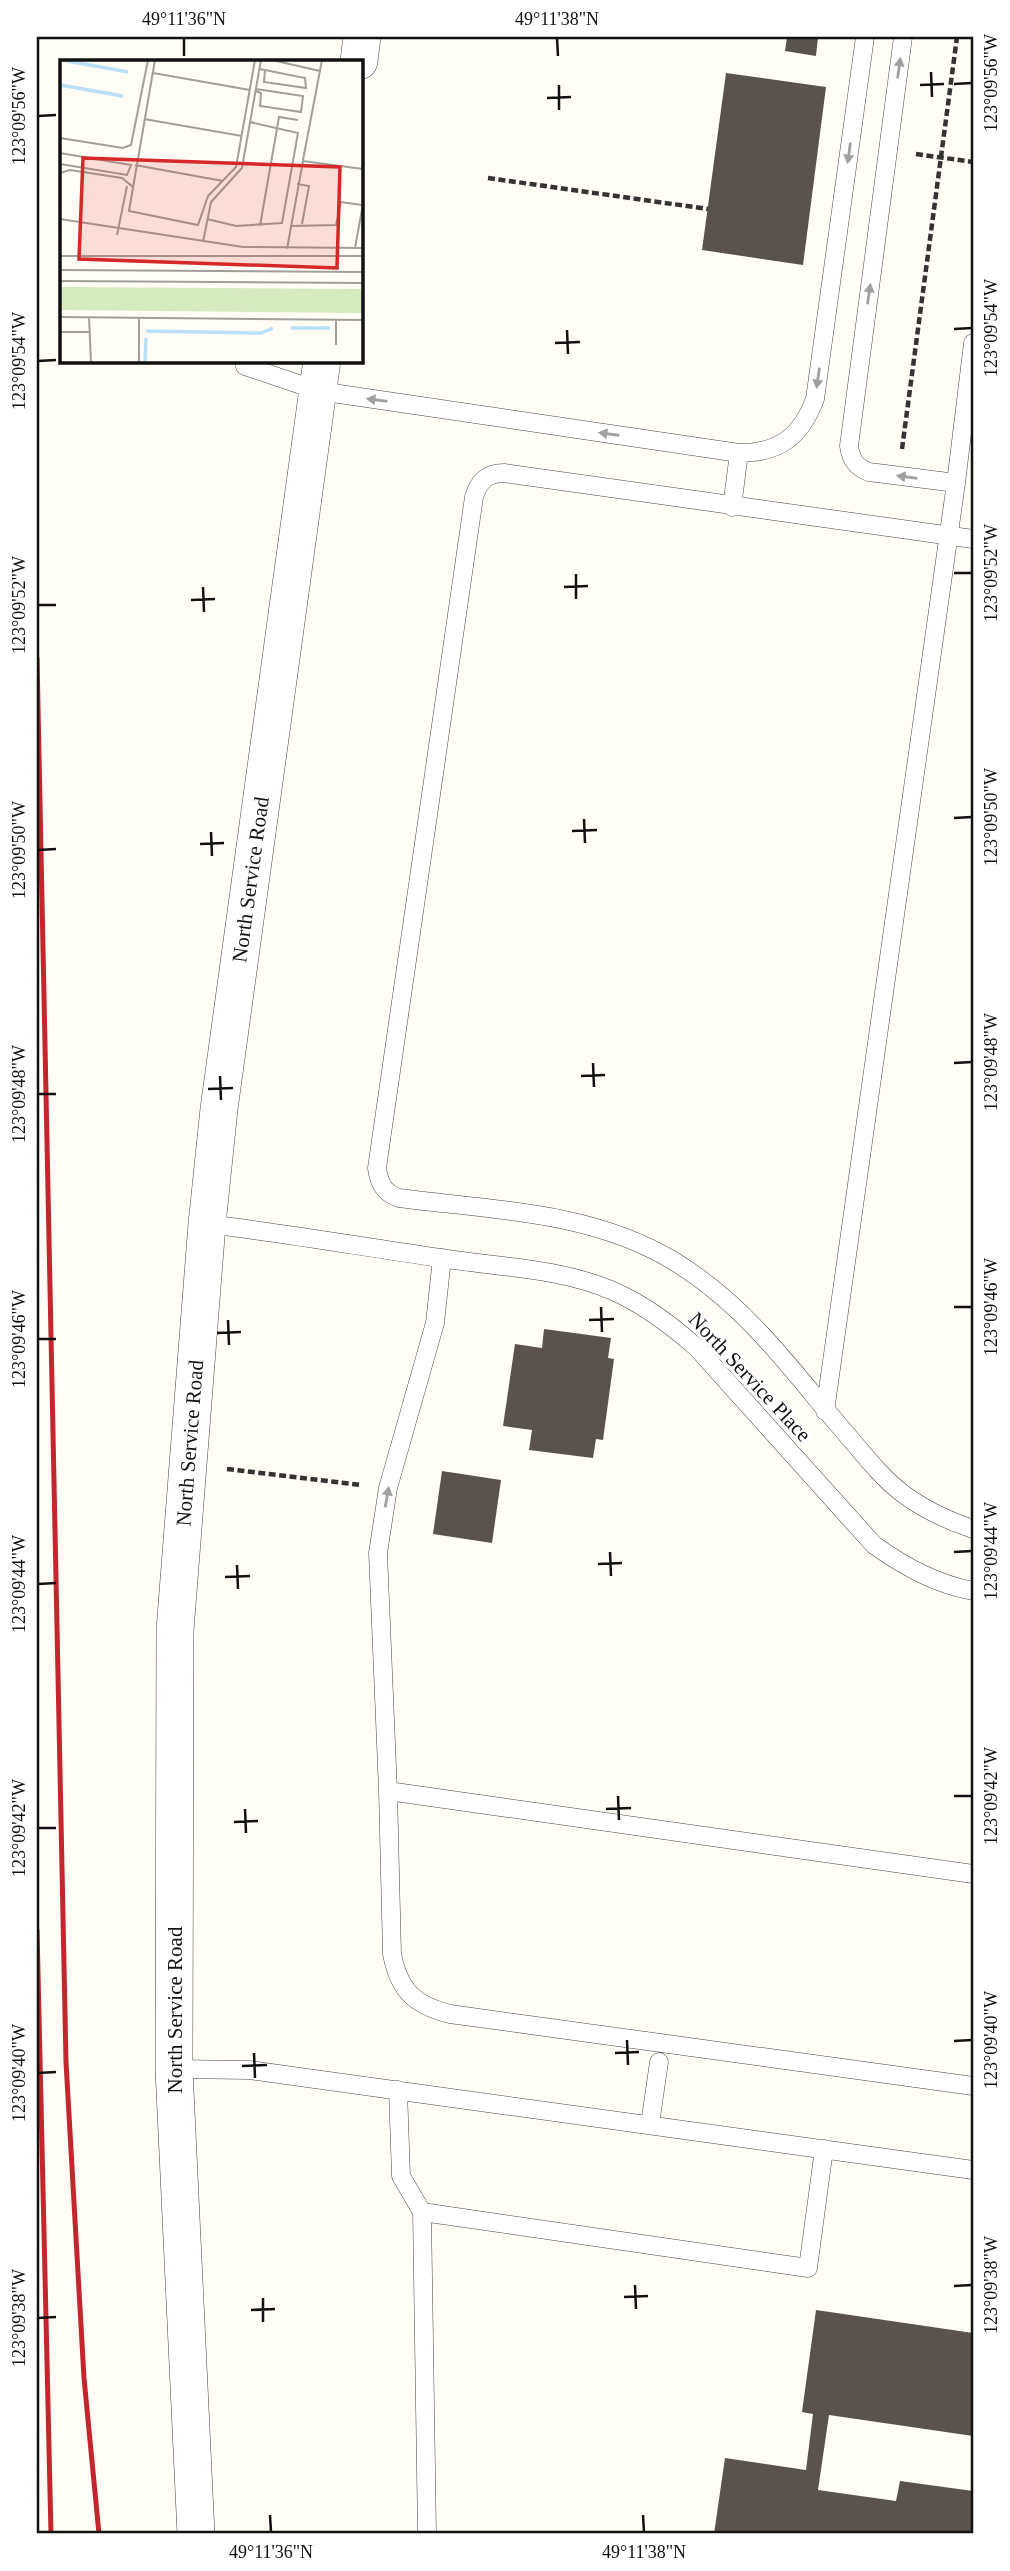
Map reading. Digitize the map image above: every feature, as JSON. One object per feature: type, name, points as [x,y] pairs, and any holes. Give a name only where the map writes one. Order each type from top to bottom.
[{"type":"street","points":[[359,60],[362,37]]},
{"type":"street","name":"North Service Road","points":[[197,2534],[174,2069],[175,1630],[207,1224],[219,1109],[321,376]]},
{"type":"lane","points":[[245,366],[321,376],[739,453],[767,450],[793,437],[802,426],[815,399],[865,37]]},
{"type":"lane","points":[[903,37],[849,446],[853,461],[869,472],[956,483]]},
{"type":"lane","points":[[825,1411],[956,483],[973,343]]},
{"type":"lane","points":[[732,507],[739,453]]},
{"type":"lane","points":[[973,539],[504,473],[488,475],[477,488],[377,1168],[378,1177],[386,1190],[399,1198],[559,1219],[598,1227],[635,1240],[672,1260],[736,1308],[877,1470],[903,1493],[936,1513],[973,1528]]},
{"type":"lane","name":"North Service Place","points":[[207,1224],[511,1268],[585,1282],[612,1291],[659,1317],[697,1348],[874,1545],[901,1564],[935,1580],[973,1591]]},
{"type":"lane","points":[[442,1258],[435,1323],[388,1488],[378,1553],[392,1954],[396,1974],[405,1990],[430,2009],[450,2014],[973,2086]]},
{"type":"lane","points":[[388,1791],[973,1874]]},
{"type":"lane","points":[[650,2124],[659,2062]]},
{"type":"lane","points":[[174,2069],[249,2070],[973,2170]]},
{"type":"lane","points":[[398,2090],[401,2176],[422,2212],[427,2534]]},
{"type":"lane","points":[[422,2212],[807,2268],[824,2149]]},
{"type":"path","points":[[901,459],[957,37]]},
{"type":"path","points":[[904,153],[973,162]]},
{"type":"path","points":[[488,177],[708,209]]},
{"type":"path","points":[[188,1465],[388,1488]]},
{"type":"building","points":[[787,37],[818,37],[816,56],[785,51]]},
{"type":"building","points":[[726,73],[826,87],[803,265],[702,250]]},
{"type":"building","points":[[544,1329],[611,1338],[608,1358],[614,1359],[603,1440],[596,1439],[593,1458],[529,1450],[532,1430],[503,1426],[515,1344],[542,1348]]},
{"type":"building","points":[[442,1471],[501,1480],[492,1543],[433,1534]]},
{"type":"building","points":[[816,2310],[973,2333],[973,2436],[829,2415],[818,2490],[896,2501],[900,2481],[973,2491],[973,2534],[714,2534],[725,2458],[806,2470],[813,2414],[802,2412]]},
{"type":"railway","points":[[37,658],[66,2062],[84,2378],[99,2534]]},
{"type":"railway","points":[[37,1930],[51,2534]]}]
